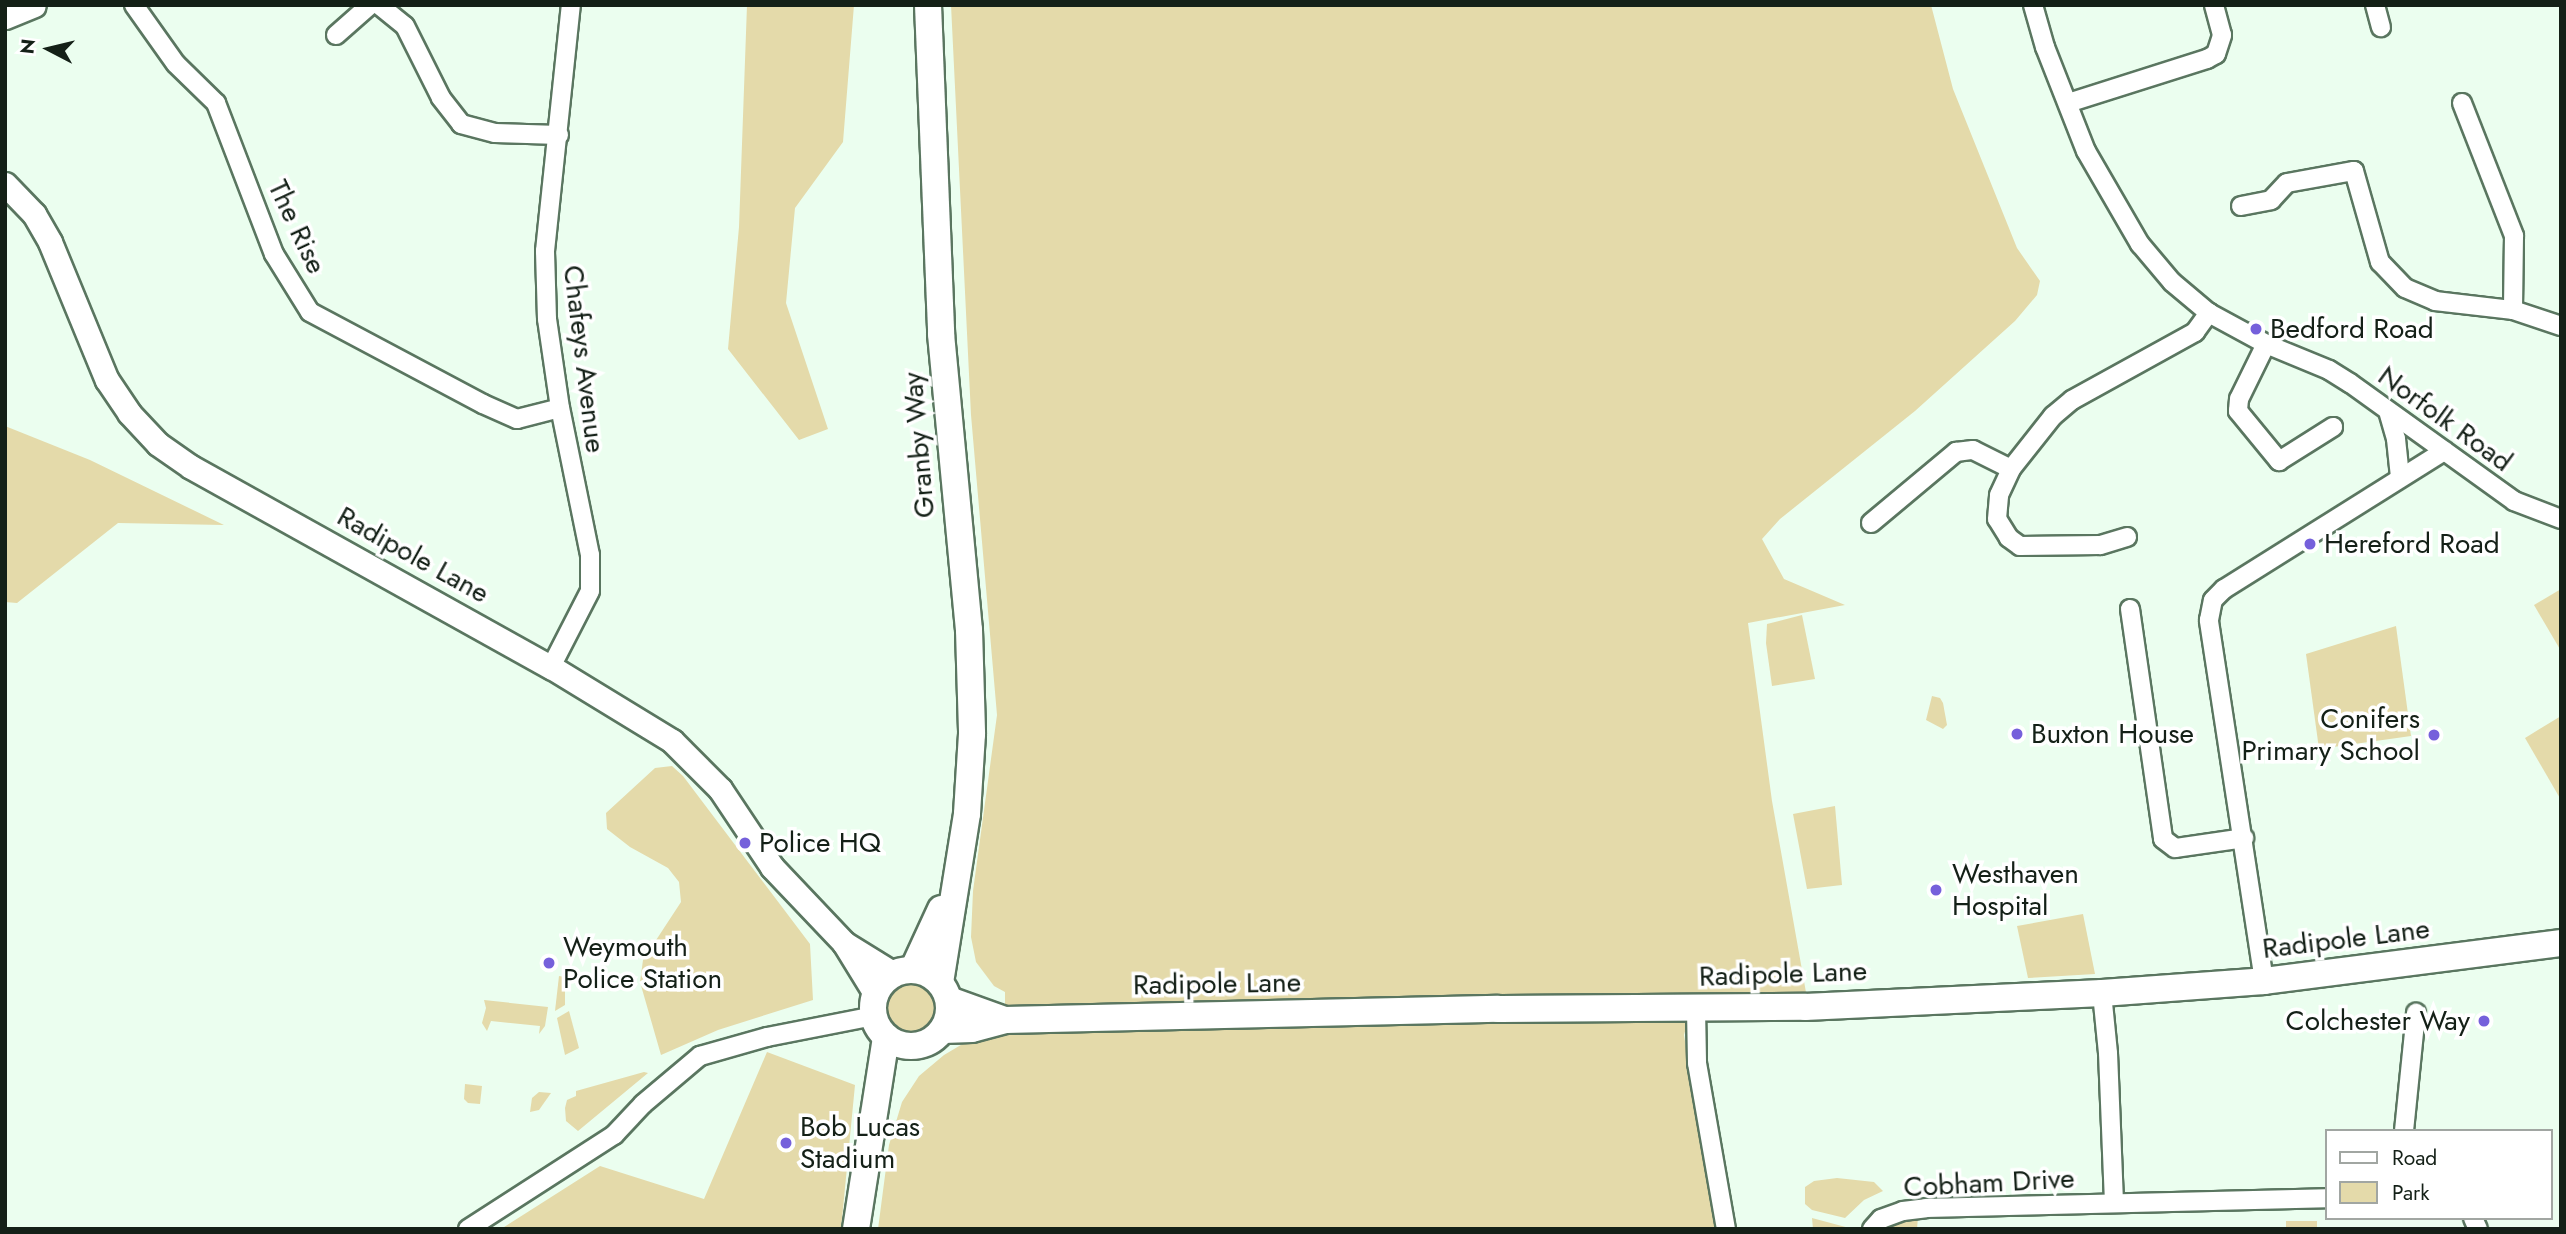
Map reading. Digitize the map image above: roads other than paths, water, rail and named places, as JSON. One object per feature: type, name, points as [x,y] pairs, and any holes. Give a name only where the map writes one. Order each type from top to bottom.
[{"type":"main road","name":"Granby Way","points":[[928,5],[941,334],[969,631],[972,734],[967,814],[955,878],[944,992]]},
{"type":"main road","name":"Granby Way","points":[[903,972],[955,878]]},
{"type":"main road","name":"Radipole Lane","points":[[943,1030],[972,1029],[1005,1020],[1498,1009],[1696,1009],[2102,993],[2264,981],[2561,943]]},
{"type":"main road","points":[[856,1229],[870,1149],[886,1024],[884,982],[903,972],[928,974],[944,992],[949,1015],[943,1030],[927,1044],[886,1024]]},
{"type":"main road","name":"Radipole Lane","points":[[944,992],[1005,1020]]},
{"type":"street","points":[[5,17],[34,5]]},
{"type":"street","name":"The Rise","points":[[135,5],[176,64],[216,103],[274,254],[310,312],[483,404],[517,419],[560,408]]},
{"type":"street","points":[[336,35],[370,5]]},
{"type":"street","points":[[379,5],[405,26],[441,97],[460,124],[495,133],[559,135]]},
{"type":"street","name":"Chafeys Avenue","points":[[551,667],[590,591],[590,555],[560,408],[547,319],[544,251],[572,5]]},
{"type":"street","name":"Norfolk Road","points":[[2033,5],[2086,151],[2140,244],[2172,282],[2209,313],[2266,344],[2329,370],[2514,501],[2561,519]]},
{"type":"street","points":[[2068,103],[2207,60],[2217,54],[2222,36],[2214,5]]},
{"type":"street","points":[[2375,5],[2381,27]]},
{"type":"street","points":[[2462,103],[2514,236],[2513,310]]},
{"type":"street","points":[[2241,206],[2271,200],[2287,183],[2354,171],[2375,248],[2391,277],[2419,296],[2435,301],[2513,310],[2561,326]]},
{"type":"street","name":"Radipole Lane","points":[[5,184],[34,214],[50,242],[107,380],[129,413],[158,444],[191,467],[551,667],[674,743],[720,789],[772,867],[844,943],[886,1024]]},
{"type":"street","points":[[2127,537],[2100,545],[2021,547],[2009,538],[1997,519],[1999,495],[2011,469],[2037,433],[2072,400],[2195,332],[2209,313]]},
{"type":"street","points":[[2266,344],[2239,398],[2238,411],[2246,421],[2279,461],[2333,427]]},
{"type":"street","points":[[2388,411],[2396,439],[2400,478]]},
{"type":"street","points":[[1871,523],[1956,452],[1973,450],[2011,469]]},
{"type":"street","points":[[2264,981],[2209,620],[2213,600],[2224,589],[2444,451]]},
{"type":"street","points":[[2130,609],[2164,839],[2175,848],[2244,838]]},
{"type":"street","name":"Radipole Lane","points":[[844,943],[903,972]]},
{"type":"street","name":"Cobham Drive","points":[[2102,993],[2108,1053],[2114,1203]]},
{"type":"street","points":[[1696,1009],[1698,1063],[1726,1229]]},
{"type":"street","points":[[2404,1129],[2416,1013]]},
{"type":"street","points":[[468,1229],[614,1135],[643,1104],[700,1056],[767,1037],[886,1024]]},
{"type":"street","name":"Cobham Drive","points":[[1872,1229],[1881,1219],[1903,1211],[1926,1208],[2324,1198]]},
{"type":"place","name":"Bedford Road","points":[[2256,329]]},
{"type":"place","name":"Hereford Road","points":[[2310,544]]},
{"type":"place","name":"Buxton House","points":[[2017,734]]},
{"type":"place","name":"Conifers Primary School","points":[[2434,735]]},
{"type":"place","name":"Police HQ","points":[[745,843]]},
{"type":"place","name":"Westhaven Hospital","points":[[1936,890]]},
{"type":"place","name":"Weymouth Police Station","points":[[549,963]]},
{"type":"place","name":"Colchester Way","points":[[2484,1021]]},
{"type":"place","name":"Bob Lucas Stadium","points":[[786,1143]]}]
